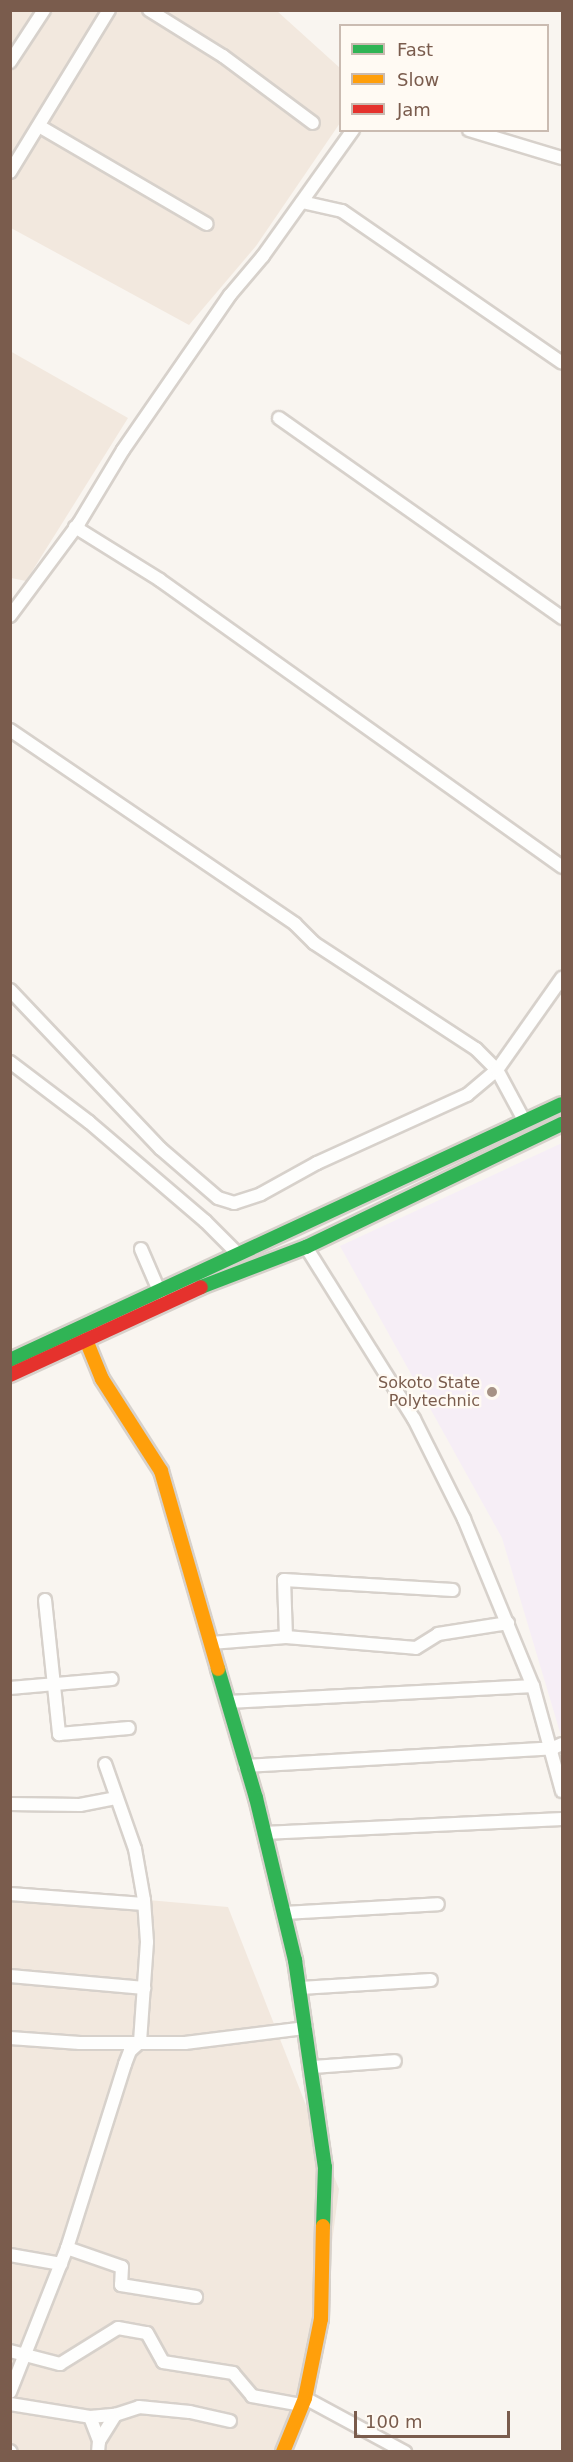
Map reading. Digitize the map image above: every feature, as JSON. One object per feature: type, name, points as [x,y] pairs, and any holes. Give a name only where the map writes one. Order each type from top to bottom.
[{"type":"street","points":[[10,62],[44,10]]},
{"type":"street","points":[[10,172],[109,10]]},
{"type":"street","points":[[149,10],[223,56],[313,123]]},
{"type":"street","points":[[39,126],[207,224]]},
{"type":"street","points":[[10,616],[75,527],[123,450],[230,295],[302,202],[352,132]]},
{"type":"street","points":[[476,132],[562,158]]},
{"type":"street","points":[[302,202],[342,211],[562,363]]},
{"type":"street","points":[[279,418],[562,618]]},
{"type":"street","points":[[75,527],[160,580],[562,867]]},
{"type":"street","points":[[10,730],[295,924],[314,943],[476,1049],[497,1070],[525,1122]]},
{"type":"street","points":[[10,990],[161,1149],[227,1203],[261,1194],[317,1163],[467,1095],[497,1070],[562,978]]},
{"type":"street","points":[[10,1062],[89,1122],[205,1221],[238,1254]]},
{"type":"street","points":[[10,1360],[160,1293],[238,1254],[562,1104]]},
{"type":"street","points":[[10,1375],[186,1293],[306,1247],[562,1124]]},
{"type":"street","points":[[306,1247],[414,1419],[464,1519],[558,1746],[562,1791]]},
{"type":"street","points":[[141,1249],[160,1293]]},
{"type":"street","points":[[86,1340],[102,1379],[161,1471],[229,1702],[284,1913],[300,1988],[325,2167],[321,2319],[303,2402],[283,2451]]},
{"type":"street","points":[[286,1637],[284,1580],[453,1590]]},
{"type":"street","points":[[45,1600],[55,1683],[58,1734],[129,1728]]},
{"type":"street","points":[[211,1643],[286,1637],[416,1648],[438,1634],[508,1623]]},
{"type":"street","points":[[10,1688],[112,1679]]},
{"type":"street","points":[[229,1702],[533,1686]]},
{"type":"street","points":[[245,1766],[558,1746]]},
{"type":"street","points":[[10,2392],[61,2264],[125,2064],[130,2051],[140,2042],[144,1988],[144,1904],[135,1848],[114,1798],[105,1764]]},
{"type":"street","points":[[10,1804],[80,1805],[114,1798]]},
{"type":"street","points":[[264,1833],[562,1819]]},
{"type":"street","points":[[10,1894],[144,1904]]},
{"type":"street","points":[[284,1913],[438,1904]]},
{"type":"street","points":[[10,1976],[144,1988]]},
{"type":"street","points":[[300,1988],[431,1980]]},
{"type":"street","points":[[10,2038],[80,2043],[205,2042],[306,2028]]},
{"type":"street","points":[[312,2067],[394,2061]]},
{"type":"street","points":[[66,2247],[122,2267],[121,2285],[196,2297]]},
{"type":"street","points":[[10,2255],[61,2264]]},
{"type":"street","points":[[10,2351],[60,2364],[118,2328],[147,2333],[163,2362],[233,2373],[252,2396],[303,2402],[405,2451]]},
{"type":"street","points":[[10,2404],[90,2417],[115,2415],[139,2407],[190,2412],[230,2421]]},
{"type":"street","points":[[99,2446],[115,2415]]},
{"type":"street","points":[[90,2417],[99,2446]]},
{"type":"shaded area","points":[[10,11],[277,11],[339,67],[339,124],[256,246],[189,325],[11,228]]},
{"type":"shaded area","points":[[10,351],[128,418],[26,581],[11,578]]},
{"type":"shaded area","name":"Sokoto State Polytechnic","points":[[562,1143],[562,1739],[502,1538],[340,1246]]},
{"type":"shaded area","points":[[10,1888],[228,1907],[339,2189],[317,2357],[278,2451],[11,2451]]},
{"type":"traffic: fast","points":[[10,1360],[562,1104]]},
{"type":"traffic: fast","points":[[201,1287],[306,1247],[562,1124]]},
{"type":"traffic: fast","points":[[218,1669],[256,1798],[295,1960],[325,2167],[323,2226]]},
{"type":"traffic: slow","points":[[86,1340],[102,1379],[161,1471],[218,1669]]},
{"type":"traffic: slow","points":[[283,2452],[305,2398],[321,2319],[323,2226]]},
{"type":"traffic: jam","points":[[10,1375],[201,1287]]},
{"type":"place","name":"Sokoto State Polytechnic","points":[[492,1392]]}]
